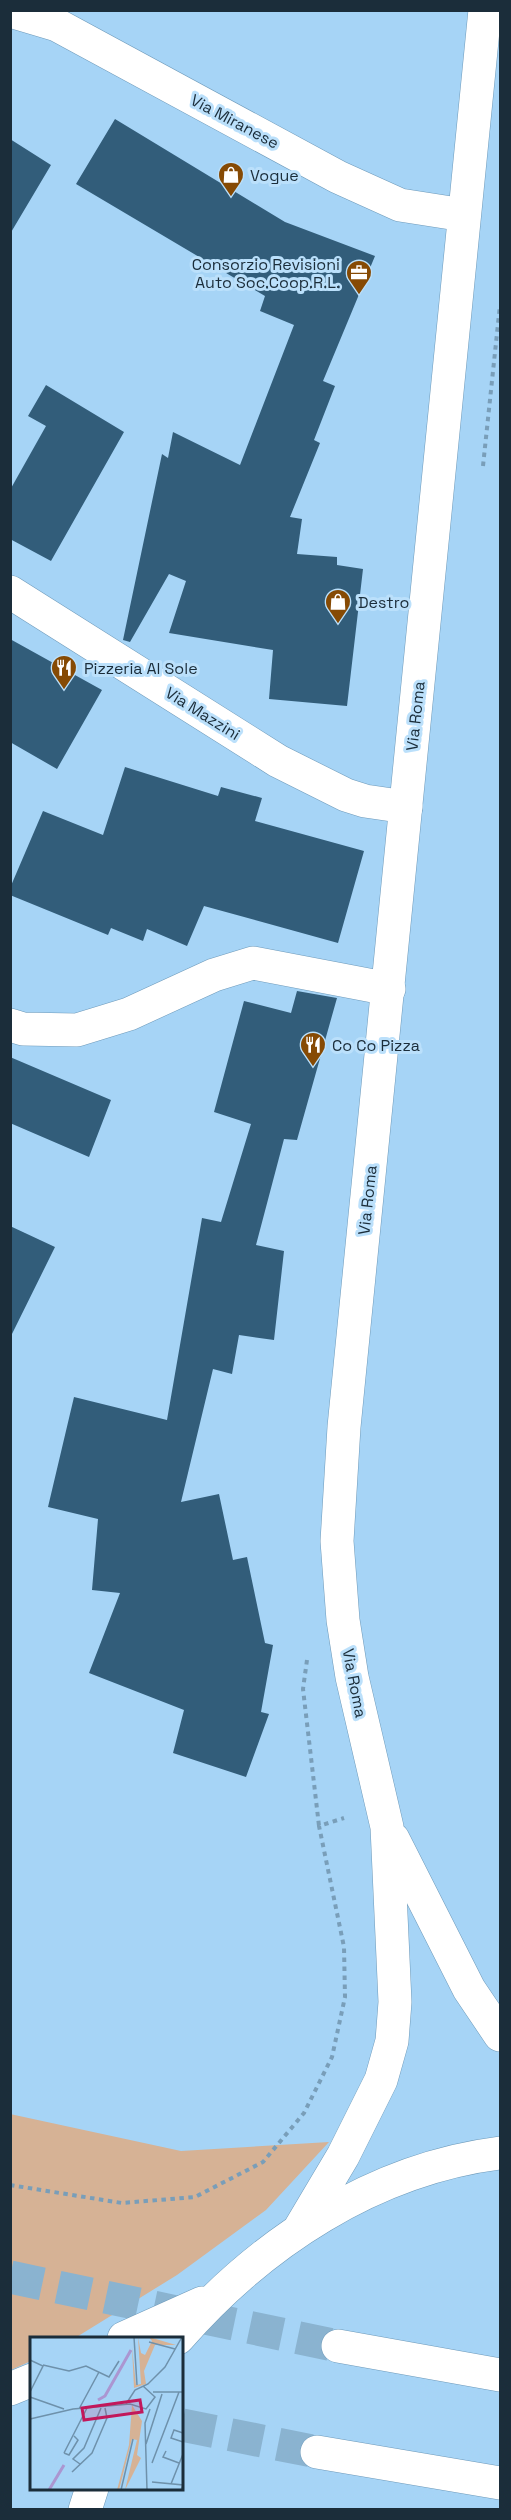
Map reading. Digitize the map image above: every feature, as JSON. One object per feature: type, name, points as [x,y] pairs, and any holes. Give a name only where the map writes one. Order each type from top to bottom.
[{"type":"main road","points":[[464,215],[485,10]]},
{"type":"main road","name":"Via Miranese","points":[[10,11],[57,25],[359,186],[400,205],[464,215]]},
{"type":"main road","name":"Via Roma","points":[[384,1816],[352,1677],[343,1620],[337,1541],[344,1427],[464,215]]},
{"type":"main road","name":"Via Mazzini","points":[[10,592],[278,761],[346,795],[365,801],[406,807]]},
{"type":"main road","points":[[10,1025],[23,1029],[77,1030],[129,1014],[214,975],[253,963],[389,989]]},
{"type":"main road","points":[[384,1816],[469,1989],[501,2035]]},
{"type":"main road","points":[[299,2230],[365,2116],[381,2080],[392,2041],[394,1964],[384,1816]]},
{"type":"main road","points":[[179,2337],[218,2296],[268,2252],[299,2230],[386,2183],[434,2165],[501,2153]]},
{"type":"main road","points":[[126,2337],[218,2296]]},
{"type":"main road","points":[[338,2346],[501,2375]]},
{"type":"main road","points":[[10,2389],[30,2381]]},
{"type":"main road","points":[[317,2452],[501,2483]]},
{"type":"main road","points":[[85,2510],[91,2490]]},
{"type":"path","points":[[482,472],[501,305]]},
{"type":"path","points":[[10,2185],[122,2203],[195,2198],[263,2162],[304,2113],[332,2057],[345,1997],[344,1947],[319,1826],[303,1689],[307,1656]]},
{"type":"path","points":[[319,1826],[384,1816]]},
{"type":"shaded area","points":[[10,2114],[181,2151],[329,2142],[266,2210],[177,2275],[77,2337],[30,2337],[30,2361],[11,2370]]},
{"type":"building","points":[[115,119],[285,222],[375,256],[323,381],[335,386],[314,440],[320,443],[290,517],[302,519],[297,554],[337,557],[337,565],[363,569],[347,706],[269,699],[273,650],[169,633],[186,581],[169,574],[130,642],[123,640],[162,454],[168,458],[173,432],[240,465],[294,325],[260,311],[265,296],[76,184]]},
{"type":"building","points":[[10,139],[51,165],[10,234]]},
{"type":"building","points":[[46,385],[124,432],[51,561],[10,539],[10,490],[46,426],[28,416]]},
{"type":"building","points":[[10,639],[102,690],[57,769],[10,742]]},
{"type":"building","points":[[125,767],[218,796],[221,787],[262,798],[255,821],[364,851],[338,943],[204,906],[187,946],[147,929],[143,941],[111,928],[108,935],[10,895],[10,888],[43,811],[103,835]]},
{"type":"building","points":[[297,991],[337,998],[297,1140],[284,1139],[256,1245],[284,1251],[274,1340],[239,1335],[232,1374],[213,1369],[181,1502],[219,1494],[233,1560],[247,1557],[265,1643],[273,1645],[261,1712],[269,1714],[246,1777],[173,1753],[184,1710],[89,1673],[120,1593],[92,1590],[98,1519],[48,1507],[74,1397],[167,1420],[202,1218],[221,1222],[251,1124],[214,1112],[244,1001],[291,1013]]},
{"type":"building","points":[[10,1057],[111,1100],[89,1157],[10,1123]]},
{"type":"building","points":[[10,1226],[55,1247],[10,1338]]},
{"type":"tunnel","points":[[10,2277],[338,2346]]},
{"type":"tunnel","points":[[183,2425],[317,2452]]},
{"type":"place","name":"Vogue","points":[[231,198]]},
{"type":"place","name":"Consorzio Revisioni Auto Soc.Coop.R.L.","points":[[359,296]]},
{"type":"place","name":"Destro","points":[[338,625]]},
{"type":"place","name":"Pizzeria Al Sole","points":[[64,691]]},
{"type":"place","name":"Co Co Pizza","points":[[313,1068]]}]
